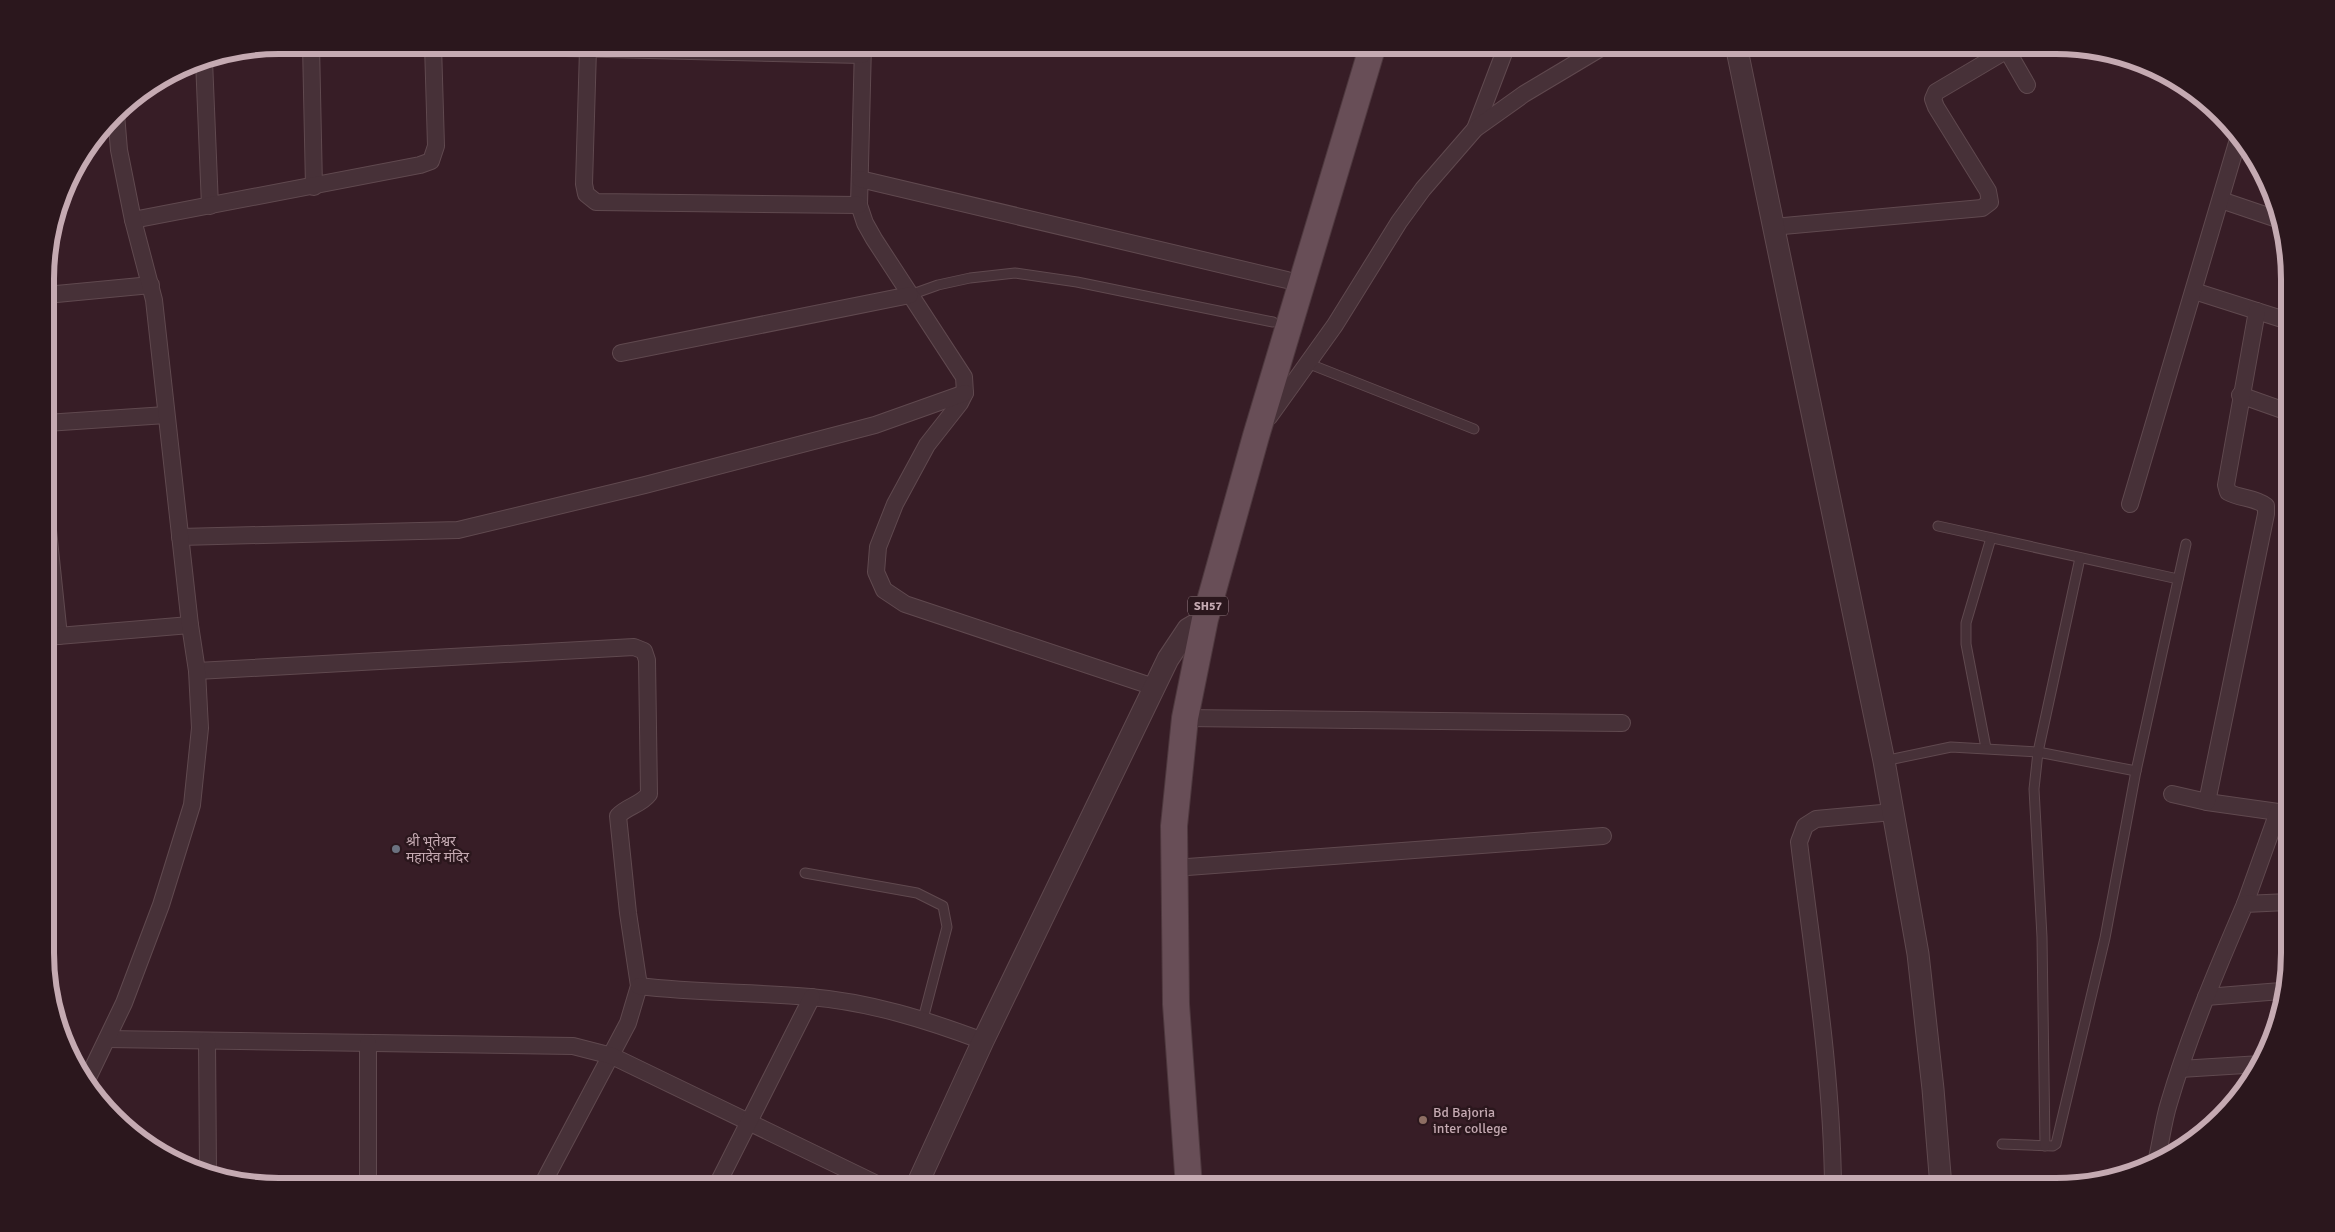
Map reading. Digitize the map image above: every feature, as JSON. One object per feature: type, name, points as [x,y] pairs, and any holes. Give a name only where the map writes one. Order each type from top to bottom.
[{"type":"main road","name":"SH57","points":[[1170,1178],[1166,1138],[1161,1007],[1161,825],[1166,761],[1231,462],[1356,54]]},
{"type":"main road","name":"SH57","points":[[1188,1178],[1176,1004],[1174,826],[1196,624],[1256,436],[1370,54]]},
{"type":"street","points":[[311,54],[314,187]]},
{"type":"street","points":[[133,220],[314,187],[420,165],[431,161],[436,146],[433,54]]},
{"type":"street","points":[[588,54],[584,184],[586,194],[596,202],[858,205]]},
{"type":"street","points":[[862,54],[858,205],[865,223],[964,377],[965,393],[960,403],[927,445],[892,513],[878,547],[876,572],[884,590],[905,604],[1154,687]]},
{"type":"street","points":[[1475,130],[1504,54]]},
{"type":"street","points":[[1256,436],[1335,325],[1398,222],[1423,189],[1475,130],[1524,94],[1591,54]]},
{"type":"street","points":[[1738,54],[1884,761],[1918,954],[1933,1090],[1939,1178]]},
{"type":"street","points":[[1773,227],[1982,208],[1990,202],[1988,191],[1936,107],[1933,98],[1936,92],[1996,54]]},
{"type":"street","points":[[2008,54],[2026,85]]},
{"type":"street","points":[[204,67],[210,206]]},
{"type":"street","points":[[90,1074],[124,1003],[161,905],[192,805],[200,728],[197,671],[151,286],[133,220],[119,150],[117,123]]},
{"type":"street","points":[[2130,504],[2237,144]]},
{"type":"street","points":[[860,179],[1287,280]]},
{"type":"street","points":[[2221,200],[2273,218]]},
{"type":"street","points":[[54,294],[151,286]]},
{"type":"street","points":[[2194,291],[2281,319]]},
{"type":"street","points":[[621,353],[910,295]]},
{"type":"street","points":[[2207,802],[2266,514],[2266,506],[2261,502],[2233,495],[2228,492],[2226,485],[2240,395],[2257,311]]},
{"type":"street","points":[[180,537],[458,530],[645,485],[875,425],[965,393]]},
{"type":"street","points":[[2240,395],[2281,410]]},
{"type":"street","points":[[54,422],[166,415]]},
{"type":"street","points":[[920,1178],[983,1041],[1154,687],[1168,659],[1196,624]]},
{"type":"street","points":[[54,636],[190,625]]},
{"type":"street","points":[[197,671],[634,647],[644,651],[647,660],[649,794],[644,801],[624,810],[618,816],[628,913],[639,986],[628,1023],[612,1056],[546,1178]]},
{"type":"street","points":[[1185,718],[1622,723]]},
{"type":"street","points":[[2172,794],[2207,802],[2281,812]]},
{"type":"street","points":[[1833,1178],[1833,1137],[1823,1025],[1799,842],[1805,826],[1816,819],[1893,812]]},
{"type":"street","points":[[2158,1154],[2168,1105],[2206,997],[2281,819]]},
{"type":"street","points":[[1174,868],[1603,836]]},
{"type":"street","points":[[2245,904],[2281,902]]},
{"type":"street","points":[[639,986],[683,991],[812,997],[869,1006],[924,1019],[983,1041]]},
{"type":"street","points":[[2206,997],[2278,992]]},
{"type":"street","points":[[720,1178],[812,997]]},
{"type":"street","points":[[107,1039],[573,1046],[612,1056],[865,1178]]},
{"type":"street","points":[[207,1040],[208,1167]]},
{"type":"street","points":[[368,1043],[368,1178]]},
{"type":"street","points":[[2180,1068],[2252,1064]]},
{"type":"lane","points":[[910,295],[938,285],[970,278],[1015,273],[1122,291],[1273,322]]},
{"type":"lane","points":[[1307,363],[1474,429]]},
{"type":"lane","points":[[1938,526],[2178,579]]},
{"type":"lane","points":[[1986,748],[1966,644],[1966,623],[1991,538]]},
{"type":"lane","points":[[2002,1144],[2055,1146],[2105,938],[2136,771],[2186,544]]},
{"type":"lane","points":[[2046,1146],[2042,938],[2034,789],[2038,752],[2080,558]]},
{"type":"lane","points":[[1884,761],[1951,747],[1986,748],[2038,752],[2136,771]]},
{"type":"lane","points":[[805,873],[917,893],[943,906],[947,927],[924,1019]]},
{"type":"place","name":"श्री भूतेश्वर महादेव मंदिर","points":[[396,849]]},
{"type":"place","name":"Bd Bajoria inter college","points":[[1423,1120]]}]
